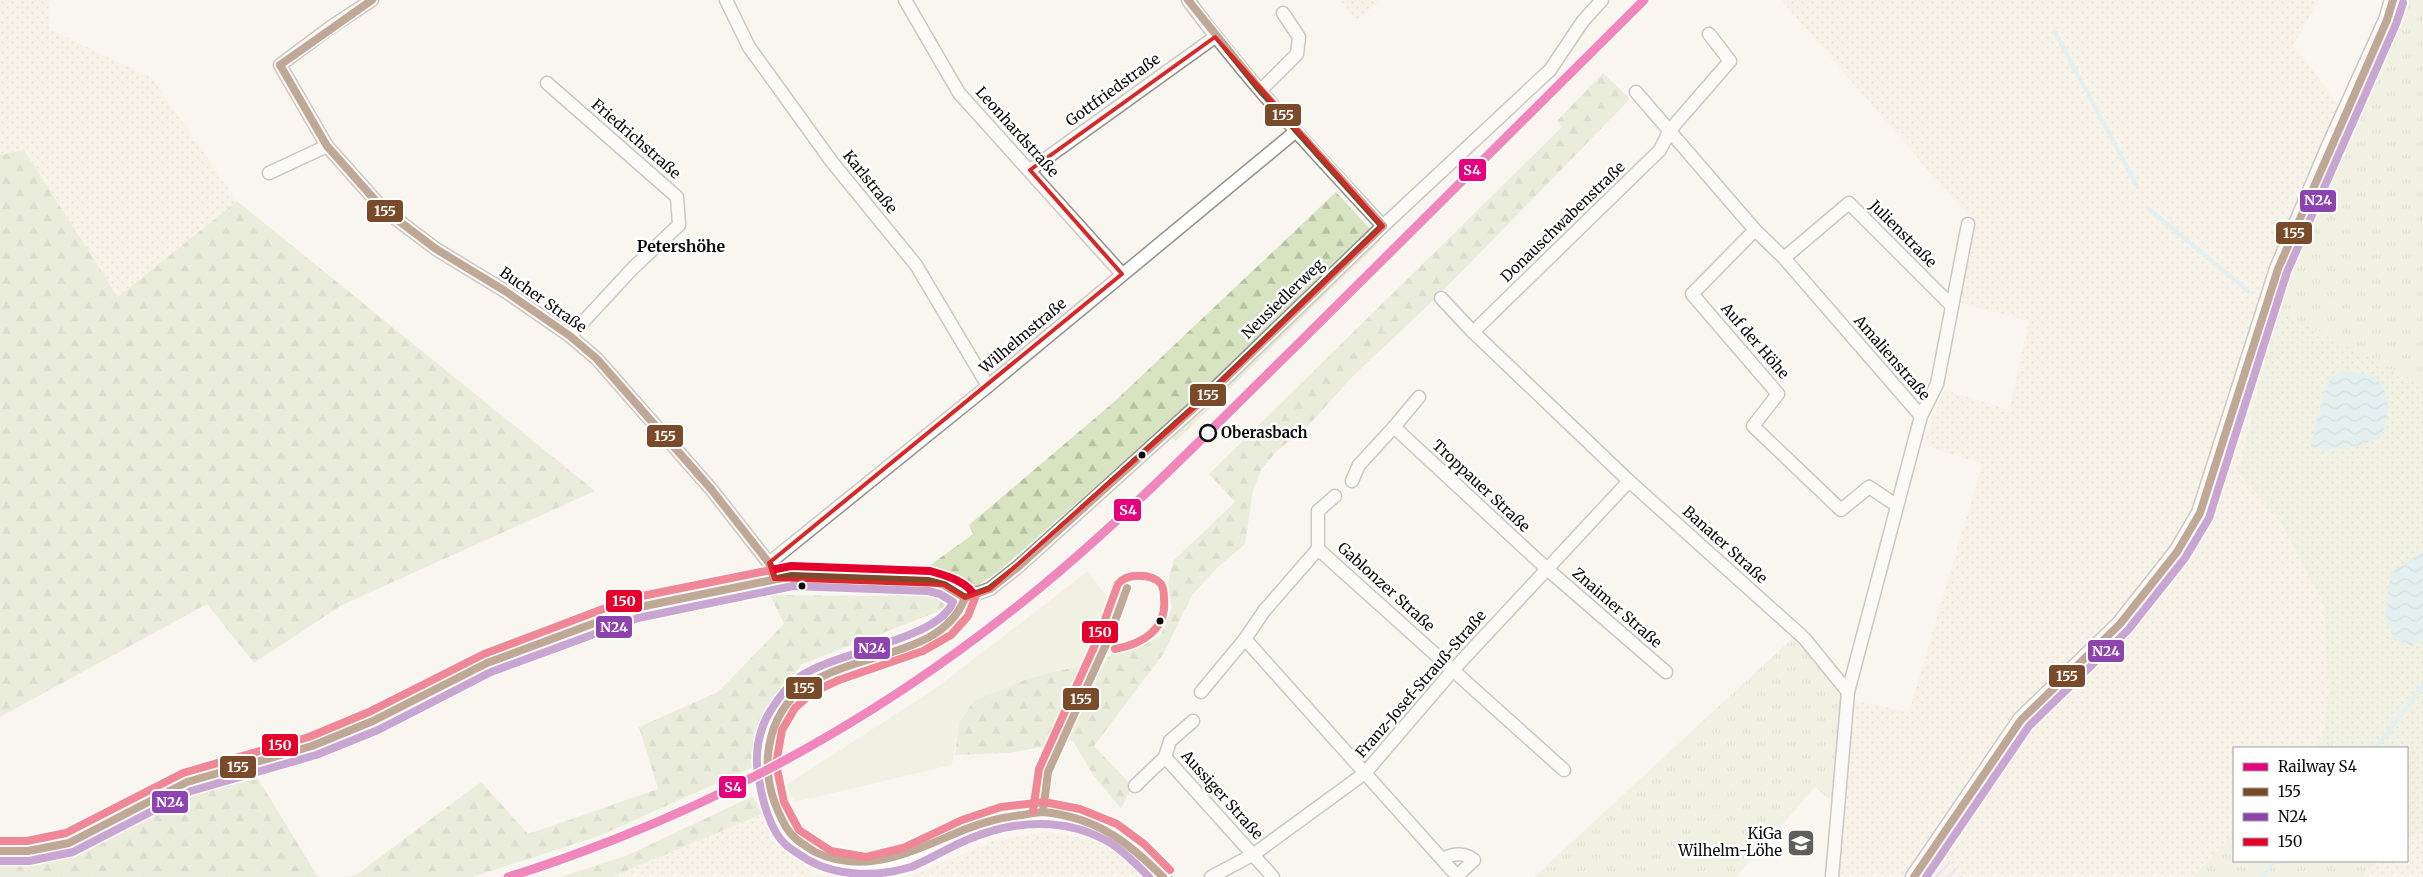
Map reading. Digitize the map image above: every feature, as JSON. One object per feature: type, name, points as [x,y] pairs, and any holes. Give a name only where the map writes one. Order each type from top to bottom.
[{"type":"street","name":"Bucher Straße","points":[[372,0],[331,27],[280,65],[327,146],[383,209],[436,249],[505,291],[570,336],[597,359],[711,489],[769,563],[774,579]]},
{"type":"street","name":"Karlstraße","points":[[726,0],[754,54],[832,162],[916,265],[988,386]]},
{"type":"street","name":"Leonhardstraße","points":[[905,0],[959,93],[1122,274]]},
{"type":"street","points":[[1188,0],[1215,37],[1295,132],[1383,226]]},
{"type":"street","name":"Neusiedlerweg","points":[[965,598],[990,590],[1018,567],[1204,399],[1383,226],[1550,70],[1582,21],[1602,0]]},
{"type":"street","points":[[1914,877],[2021,720],[2120,624],[2177,552],[2200,513],[2278,268],[2387,20],[2393,0]]},
{"type":"street","points":[[1261,90],[1297,54],[1299,37],[1283,13]]},
{"type":"street","points":[[1670,130],[1730,61],[1709,34]]},
{"type":"street","name":"Gottfriedstraße","points":[[1030,170],[1215,37]]},
{"type":"street","name":"Friedrichstraße","points":[[548,83],[677,197],[679,225],[633,268],[570,336]]},
{"type":"street","name":"Amalienstraße","points":[[1636,92],[1755,230],[1784,258],[1921,416],[1848,692]]},
{"type":"street","name":"Donauschwabenstraße","points":[[1473,332],[1660,150],[1670,130]]},
{"type":"street","name":"Wilhelmstraße","points":[[769,563],[988,386],[1295,132]]},
{"type":"street","points":[[269,173],[327,146]]},
{"type":"street","name":"Julienstraße","points":[[1784,258],[1849,202],[1952,306]]},
{"type":"street","points":[[1921,416],[1937,384],[1968,224]]},
{"type":"street","name":"Auf der Höhe","points":[[1755,230],[1692,294],[1778,394],[1754,426],[1841,510],[1869,487],[1896,505]]},
{"type":"street","name":"Banater Straße","points":[[1441,298],[1473,332],[1629,481],[1804,638],[1848,692]]},
{"type":"street","points":[[1352,481],[1359,465],[1419,397]]},
{"type":"street","name":"Troppauer Straße","points":[[1394,427],[1546,568]]},
{"type":"street","name":"Franz-Josef-Strauß-Straße","points":[[1211,877],[1254,854],[1365,773],[1454,669],[1629,481]]},
{"type":"street","name":"Gablonzer Straße","points":[[1201,692],[1245,639],[1264,611],[1318,549],[1318,512],[1335,496]]},
{"type":"street","name":"Gablonzer Straße","points":[[1318,549],[1454,669],[1564,770]]},
{"type":"street","name":"Znaimer Straße","points":[[1546,568],[1666,672]]},
{"type":"street","points":[[0,851],[28,851],[70,842],[187,782],[312,746],[373,721],[488,663],[626,611],[792,576],[929,581],[944,585],[965,598],[960,611],[946,626],[919,642],[835,671],[807,684],[787,702],[772,727],[766,764],[774,806],[792,838],[827,860],[866,867],[906,858],[966,829],[1004,817],[1043,812],[1077,819],[1112,833],[1138,852],[1163,877]]},
{"type":"street","points":[[1245,639],[1442,859]]},
{"type":"street","points":[[1832,877],[1848,692]]},
{"type":"street","name":"Aussiger Straße","points":[[1134,786],[1165,757],[1170,741],[1193,721]]},
{"type":"street","name":"Aussiger Straße","points":[[1165,757],[1273,877]]},
{"type":"highlighted area","points":[[1215,37],[1383,226],[1204,399],[990,589],[965,598],[944,585],[774,579],[769,563],[1122,274],[1030,170]]},
{"type":"shaded area","points":[[0,0],[50,0],[49,29],[152,78],[237,201],[118,297],[24,150],[0,155]]},
{"type":"shaded area","points":[[1340,0],[1382,0],[1356,20]]},
{"type":"shaded area","points":[[1781,0],[2319,0],[2293,45],[2351,121],[2291,274],[2279,311],[2238,472],[2278,517],[2324,604],[2329,693],[2324,734],[2312,747],[2233,747],[2233,833],[2193,877],[1964,877],[1946,857],[1929,844],[1901,877],[1833,877],[1852,700],[1909,712],[1982,464],[1923,445],[1944,390],[2009,410],[2029,321],[1957,302],[1974,223]]},
{"type":"shaded area","points":[[762,814],[812,874],[875,877],[612,877]]},
{"type":"shaded area","points":[[1046,832],[1115,842],[1150,877],[909,877],[993,841]]},
{"type":"shaded area","points":[[2423,833],[2423,877],[2362,877],[2377,862],[2408,862],[2408,838]]},
{"type":"shaded area","points":[[1929,844],[1946,857],[1964,877],[1901,877]]},
{"type":"green space","points":[[2404,0],[2423,0],[2423,833],[2408,838],[2408,747],[2312,747],[2324,734],[2329,693],[2324,604],[2278,517],[2238,472],[2283,298],[2304,239],[2359,102]]},
{"type":"green space","points":[[1603,73],[1630,99],[1438,296],[1351,378],[1307,427],[1277,451],[1261,470],[1253,491],[1245,544],[1219,566],[1192,595],[1164,653],[1094,746],[1132,786],[1121,809],[1094,776],[1073,741],[1009,753],[955,755],[959,723],[974,700],[1029,678],[1087,664],[1101,670],[1114,651],[1143,645],[1161,635],[1172,607],[1167,587],[1173,561],[1235,502],[1209,474],[1562,127],[1557,121]]},
{"type":"green space","points":[[24,150],[118,297],[237,201],[595,491],[342,605],[254,663],[207,604],[0,717],[0,155]]},
{"type":"green space","points":[[1336,192],[1381,241],[1176,441],[1162,428],[999,571],[945,609],[802,664],[772,705],[753,767],[599,836],[472,877],[341,877],[356,875],[481,782],[528,834],[658,789],[639,727],[718,692],[784,624],[770,595],[888,596],[973,534],[969,525],[1114,402]]},
{"type":"green space","points":[[2279,311],[2423,385],[2423,833],[2408,838],[2408,747],[2333,747],[2324,734],[2329,693],[2324,604],[2278,517],[2238,472]]},
{"type":"green space","points":[[1088,571],[1111,602],[1087,664],[1029,678],[974,700],[959,723],[952,765],[795,802],[786,785],[936,688]]},
{"type":"green space","points":[[1797,634],[1852,700],[1839,809],[1815,787],[1736,877],[1534,877]]},
{"type":"green space","points":[[252,769],[318,877],[0,877],[0,859],[40,859]]},
{"type":"green space","points":[[753,796],[762,814],[612,877],[561,877],[628,855]]},
{"type":"green space","points":[[2233,833],[2233,862],[2377,862],[2362,877],[2193,877]]},
{"type":"water","points":[[2342,370],[2376,376],[2385,393],[2388,406],[2381,437],[2347,448],[2328,450],[2310,448],[2327,382]]},
{"type":"water","points":[[2423,551],[2423,640],[2413,646],[2394,640],[2385,614],[2391,573]]},
{"type":"waterway","points":[[2055,32],[2136,184]]},
{"type":"waterway","points":[[2150,210],[2248,291]]},
{"type":"waterway","points":[[2377,747],[2423,686]]},
{"type":"waterway","points":[[2261,877],[2275,862]]},
{"type":"rail line","name":"S4","points":[[508,877],[618,838],[672,816],[725,791],[828,736],[878,706],[974,640],[1057,574],[1162,478],[1644,0]]},
{"type":"transit line","name":"155","points":[[280,65],[372,0]]},
{"type":"transit line","name":"155","points":[[1188,0],[1258,87],[1383,226]]},
{"type":"transit line","name":"155","points":[[1914,877],[2021,720],[2120,624],[2177,552],[2200,513],[2278,269],[2387,20],[2393,0]]},
{"type":"transit line","name":"N24","points":[[1926,877],[2029,726],[2128,630],[2185,558],[2209,518],[2287,272],[2396,24],[2403,3]]},
{"type":"transit line","name":"155","points":[[280,65],[327,146],[383,209],[436,249],[505,291],[570,336],[597,359],[711,489],[769,563],[774,579]]},
{"type":"transit line","name":"155","points":[[965,598],[990,589],[1018,567],[1204,399],[1383,226]]},
{"type":"transit line","name":"150","points":[[0,841],[27,841],[66,833],[183,773],[309,737],[369,712],[484,654],[632,598],[791,566],[930,571],[963,583],[975,598],[968,616],[951,635],[923,651],[839,680],[813,692],[795,708],[782,730],[776,764],[784,802],[799,830],[831,851],[866,857],[903,848],[962,820],[1001,807],[1044,802],[1080,809],[1117,824],[1144,844],[1170,870]]},
{"type":"transit line","name":"155","points":[[0,851],[28,851],[69,843],[187,782],[312,746],[373,721],[487,663],[635,608],[792,576],[929,581],[944,585],[965,598]]},
{"type":"transit line","name":"150","points":[[1033,811],[1039,769],[1099,636],[1118,584],[1122,580],[1133,576],[1146,576],[1157,580],[1163,587],[1164,593],[1164,610],[1157,627],[1143,639],[1115,649]]},
{"type":"transit line","name":"N24","points":[[0,861],[29,861],[73,852],[191,791],[316,755],[378,730],[491,672],[638,618],[793,586],[928,591],[940,594],[953,602],[944,615],[928,626],[907,636],[817,667],[796,680],[777,700],[760,735],[757,761],[760,787],[771,823],[775,832],[786,845],[820,866],[832,870],[872,874],[911,867],[969,839],[1004,828],[1021,825],[1057,825],[1075,828],[1109,842],[1125,854],[1149,877]]},
{"type":"transit line","name":"155","points":[[1043,812],[1048,772],[1108,640],[1127,588]]},
{"type":"transit line","name":"155","points":[[965,598],[948,623],[923,640],[894,652],[830,673],[803,688],[781,712],[769,747],[768,778],[773,798],[781,818],[789,831],[815,852],[835,859],[854,862],[873,861],[910,852],[987,822],[1044,812],[1080,820],[1110,833],[1137,852],[1163,877]]},
{"type":"place","name":"Oberasbach","points":[[1208,433]]},
{"type":"place","name":"KiGa Wilhelm-Löhe","points":[[1801,843]]},
{"type":"district","name":"Petershöhe","points":[[681,246]]}]
